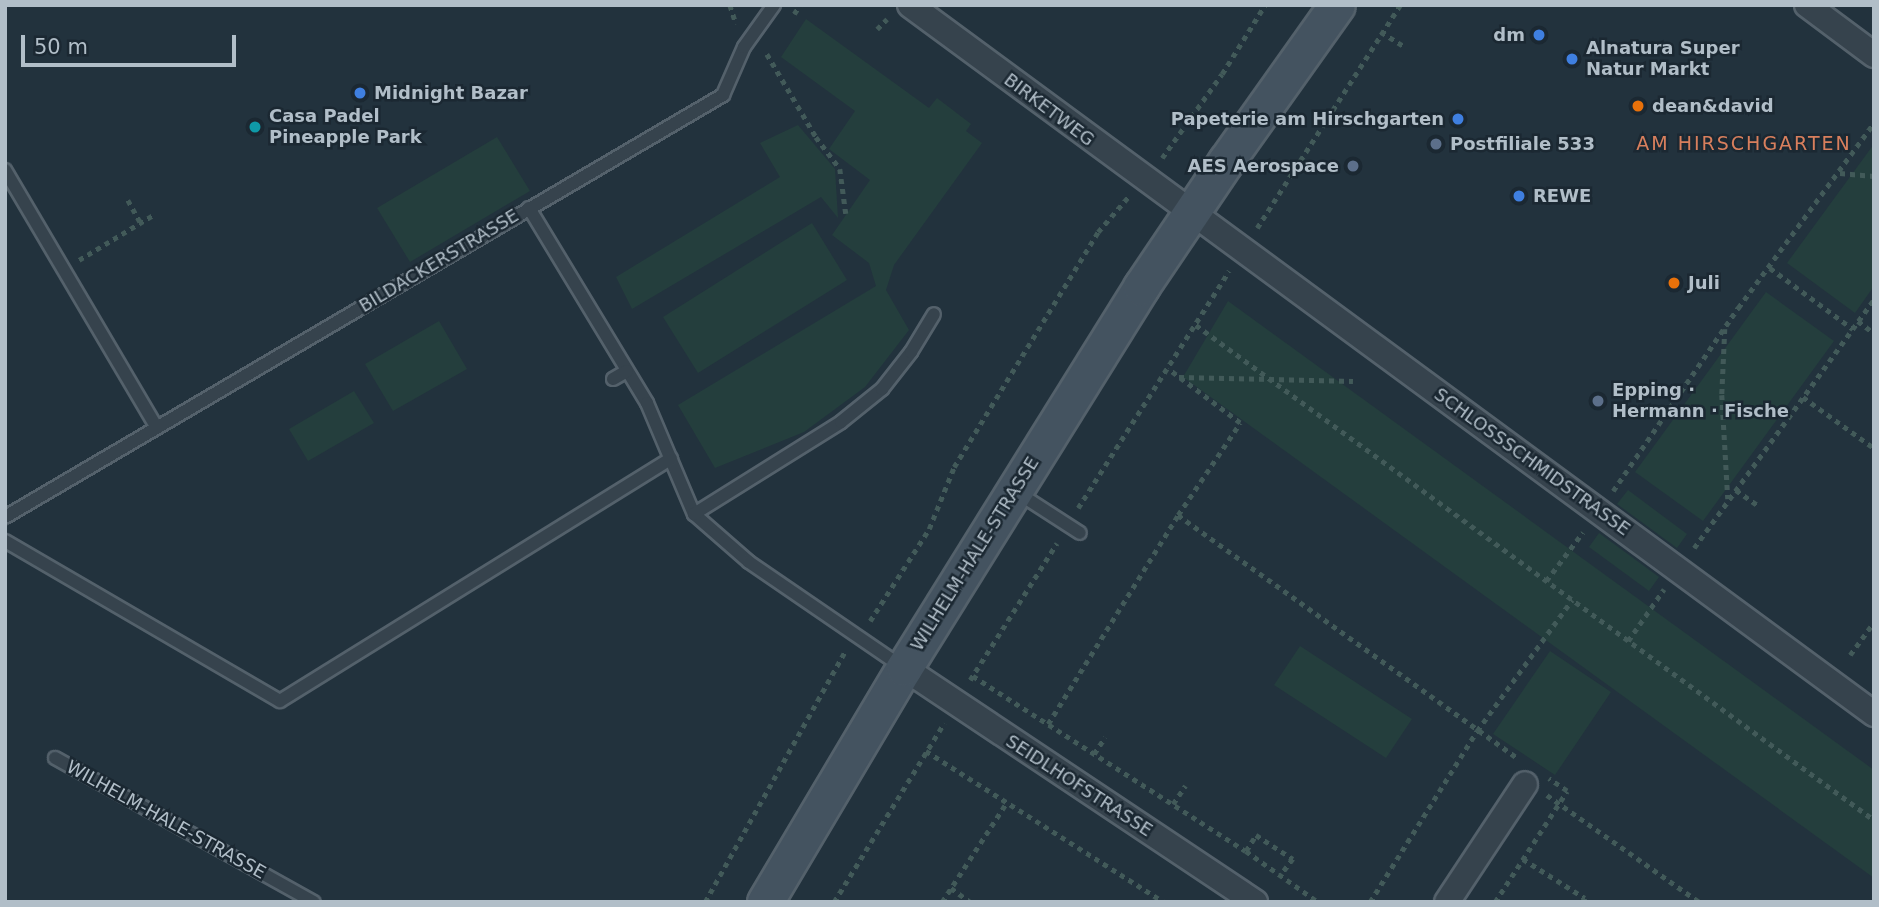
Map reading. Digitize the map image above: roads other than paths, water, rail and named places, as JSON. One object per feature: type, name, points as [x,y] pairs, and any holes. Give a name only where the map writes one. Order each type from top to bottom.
[{"type":"main road","name":"WILHELM-HALE-STRASSE","points":[[765,902],[904,668],[1191,211],[1337,5]]},
{"type":"street","name":"BIRKETWEG","points":[[910,5],[1191,211]]},
{"type":"street","points":[[1807,5],[1874,55]]},
{"type":"street","name":"SCHLOSSSCHMIDSTRASSE","points":[[1191,211],[1874,713]]},
{"type":"street","name":"SEIDLHOFSTRASSE","points":[[904,668],[1255,902]]},
{"type":"street","points":[[1447,902],[1530,774]]},
{"type":"lane","points":[[529,208],[723,95],[744,47],[774,5]]},
{"type":"lane","points":[[5,170],[157,428]]},
{"type":"lane","name":"BILDACKERSTRASSE","points":[[5,517],[529,208],[647,403],[694,514],[749,562],[904,668]]},
{"type":"lane","points":[[694,514],[841,422],[862,406],[889,380],[934,314]]},
{"type":"lane","points":[[613,379],[627,371]]},
{"type":"lane","points":[[5,541],[280,701],[671,459]]},
{"type":"lane","points":[[1014,491],[1080,533]]},
{"type":"lane","name":"WILHELM-HALE-STRASSE","points":[[55,758],[314,902]]},
{"type":"place","name":"dm","points":[[1539,35]]},
{"type":"place","name":"Alnatura Super Natur Markt","points":[[1572,59]]},
{"type":"place","name":"Midnight Bazar","points":[[360,93]]},
{"type":"place","name":"dean&david","points":[[1638,106]]},
{"type":"place","name":"Papeterie am Hirschgarten","points":[[1458,119]]},
{"type":"place","name":"Casa Padel Pineapple Park","points":[[255,127]]},
{"type":"place","name":"Postfiliale 533","points":[[1436,144]]},
{"type":"place","name":"AES Aerospace","points":[[1353,166]]},
{"type":"place","name":"REWE","points":[[1519,196]]},
{"type":"place","name":"Juli","points":[[1674,283]]},
{"type":"place","name":"Epping · Hermann · Fische","points":[[1598,401]]},
{"type":"district","name":"AM HIRSCHGARTEN","points":[[1744,144]]}]
